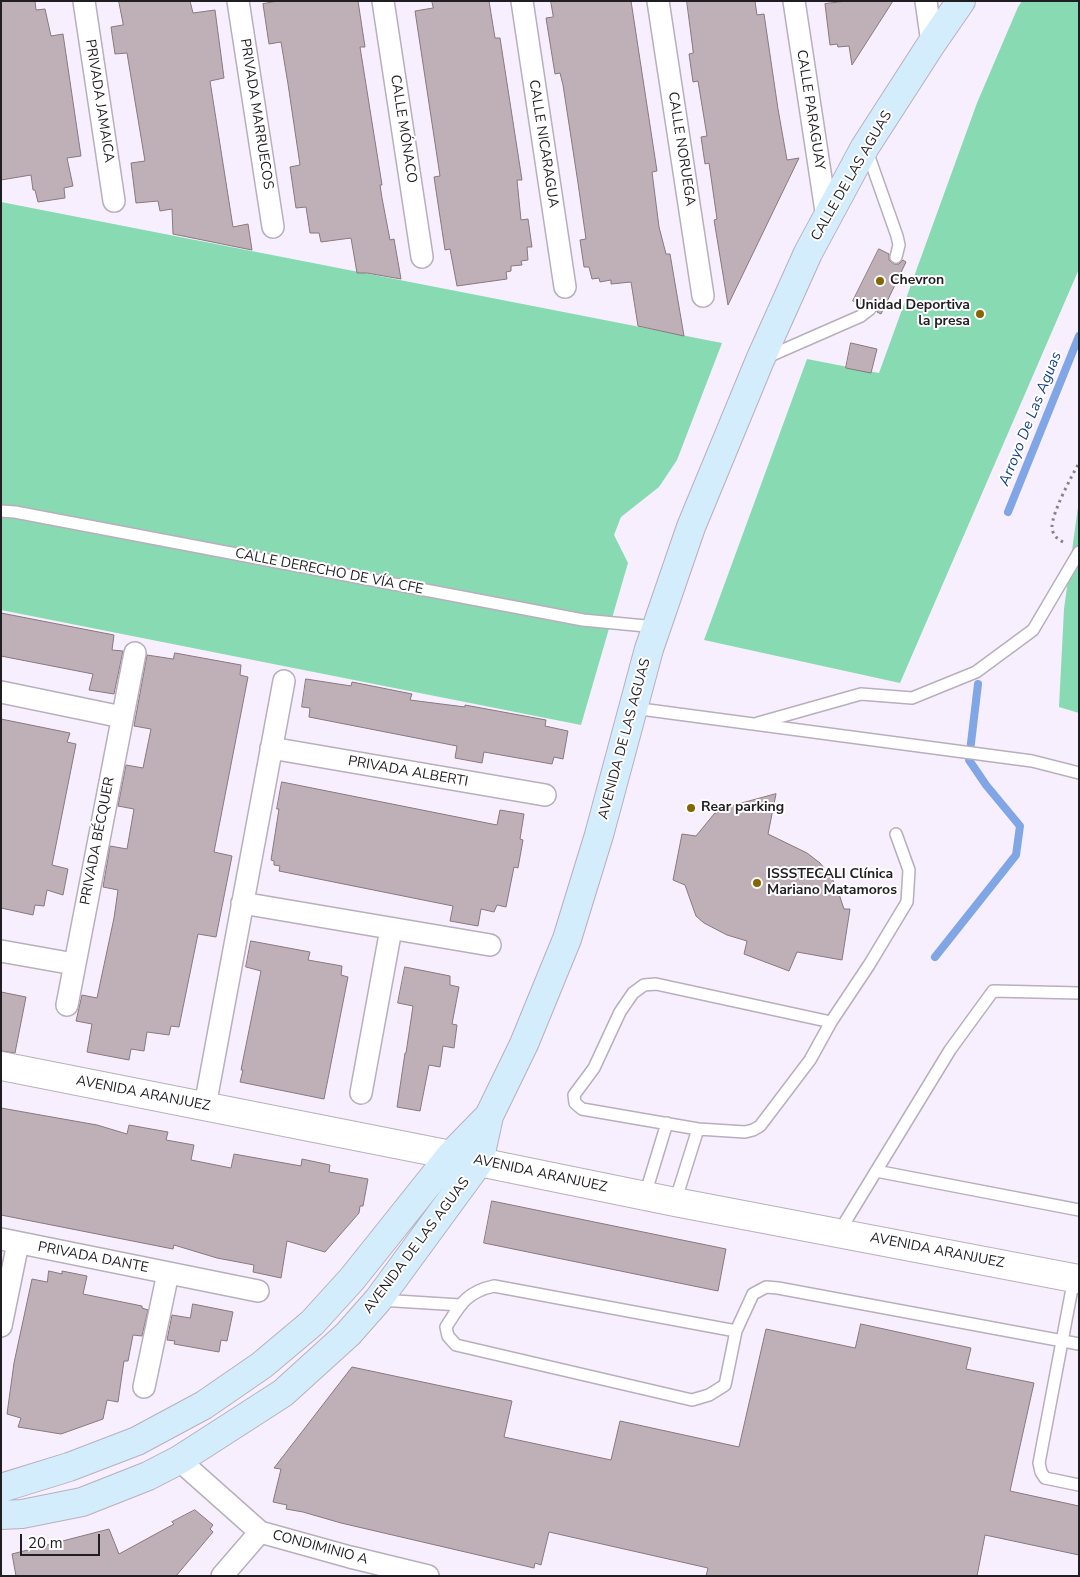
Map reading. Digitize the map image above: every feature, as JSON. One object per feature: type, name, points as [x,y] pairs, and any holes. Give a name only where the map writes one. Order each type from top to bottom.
[{"type":"main road","name":"CALLE DE LAS AGUAS","points":[[760,360],[808,252],[866,146],[932,42],[961,1]]},
{"type":"main road","name":"AVENIDA DE LAS AGUAS","points":[[1,1515],[22,1514],[82,1502],[148,1476],[179,1460],[283,1393],[348,1334],[378,1300],[479,1162],[489,1116],[524,1044],[567,939],[599,835],[657,627],[690,527],[760,360]]},
{"type":"main road","name":"AVENIDA DE LAS AGUAS","points":[[1,1488],[69,1467],[137,1441],[204,1405],[262,1365],[312,1323],[352,1279],[451,1155],[489,1116]]},
{"type":"street","name":"PRIVADA JAMAICA","points":[[84,1],[114,200]]},
{"type":"street","name":"PRIVADA MARRUECOS","points":[[238,1],[273,227]]},
{"type":"street","name":"CALLE MÓNACO","points":[[383,1],[422,257]]},
{"type":"street","name":"CALLE NICARAGUA","points":[[522,1],[564,287]]},
{"type":"street","name":"CALLE NORUEGA","points":[[658,1],[703,296]]},
{"type":"street","name":"CALLE PARAGUAY","points":[[794,1],[827,218]]},
{"type":"street","points":[[926,1],[932,42]]},
{"type":"street","name":"PRIVADA BÉCQUER","points":[[67,1005],[135,653]]},
{"type":"street","points":[[205,1106],[284,681]]},
{"type":"street","points":[[1,692],[122,718]]},
{"type":"street","name":"PRIVADA ALBERTI","points":[[271,748],[545,796]]},
{"type":"street","points":[[242,903],[490,945]]},
{"type":"street","points":[[361,1093],[391,928]]},
{"type":"street","points":[[1,951],[74,964]]},
{"type":"street","name":"AVENIDA ARANJUEZ","points":[[1,1066],[451,1155],[676,1202],[1076,1279]]},
{"type":"street","name":"PRIVADA DANTE","points":[[1,1326],[10,1241],[258,1291]]},
{"type":"street","name":"PRIVADA DANTE","points":[[144,1388],[168,1273]]},
{"type":"street","name":"CONDIMINIO A","points":[[179,1460],[260,1532],[428,1576]]},
{"type":"street","points":[[222,1576],[260,1532]]},
{"type":"lane","points":[[866,146],[897,236],[896,257]]},
{"type":"lane","points":[[760,360],[861,316],[870,309]]},
{"type":"lane","name":"CALLE DERECHO DE VÍA CFE","points":[[1,511],[15,512],[583,620],[657,627]]},
{"type":"lane","points":[[754,724],[861,694],[912,698],[976,672],[1033,630],[1079,552]]},
{"type":"lane","points":[[633,708],[1032,760],[1079,773]]},
{"type":"lane","points":[[831,1022],[656,984],[644,986],[633,993],[620,1012],[594,1068],[574,1095],[575,1103],[582,1109],[698,1129],[744,1132],[760,1126],[810,1060],[831,1022],[906,902],[909,870],[896,834]]},
{"type":"lane","points":[[839,1232],[950,1050],[993,991],[1079,993]]},
{"type":"lane","points":[[645,1195],[667,1123]]},
{"type":"lane","points":[[676,1202],[698,1129]]},
{"type":"lane","points":[[876,1171],[1079,1210]]},
{"type":"lane","points":[[1076,1279],[1062,1340],[1039,1463],[1045,1478],[1079,1485]]},
{"type":"lane","points":[[736,1331],[494,1286],[473,1293],[460,1306],[446,1327],[448,1336],[456,1345],[692,1400],[709,1395],[725,1385],[736,1331],[754,1294],[766,1287],[1079,1344]]},
{"type":"lane","points":[[378,1300],[460,1306]]},
{"type":"path","points":[[1068,545],[1055,535],[1052,524],[1055,513],[1079,464]]},
{"type":"green space","name":"Unidad Deportiva la presa","points":[[1022,1],[1079,1],[1079,269],[900,683],[704,640],[807,359],[879,373],[977,103]]},
{"type":"green space","points":[[1,202],[722,343],[677,460],[659,487],[621,517],[614,535],[628,563],[581,725],[1,610]]},
{"type":"green space","points":[[1078,507],[1079,713],[1059,707],[1064,609]]},
{"type":"building","points":[[1,1],[35,1],[36,10],[45,9],[51,36],[63,34],[81,156],[67,158],[73,186],[64,188],[65,198],[38,202],[35,190],[33,190],[31,175],[1,180]]},
{"type":"building","points":[[119,1],[190,1],[193,13],[215,10],[224,78],[210,81],[233,227],[248,224],[252,250],[173,234],[172,209],[160,211],[158,201],[136,203],[131,163],[145,161],[127,53],[115,54],[111,27],[123,25]]},
{"type":"building","points":[[279,1],[358,1],[365,47],[360,47],[382,185],[380,185],[382,198],[390,240],[394,239],[401,279],[357,273],[351,238],[321,242],[319,233],[310,233],[306,207],[296,208],[290,167],[300,165],[288,84],[281,42],[269,44],[263,4]]},
{"type":"building","points":[[432,1],[489,1],[495,38],[500,38],[522,180],[517,180],[521,220],[528,219],[532,247],[527,247],[528,260],[521,261],[522,265],[511,266],[511,271],[506,272],[507,279],[457,286],[450,249],[445,250],[434,177],[440,176],[415,11],[433,8]]},
{"type":"building","points":[[551,1],[631,1],[657,171],[652,172],[659,227],[666,254],[670,254],[684,336],[638,326],[631,282],[611,284],[611,280],[600,282],[599,278],[592,279],[589,267],[584,267],[580,240],[586,239],[578,183],[563,85],[560,73],[555,74],[546,18],[553,17]]},
{"type":"building","points":[[687,1],[755,1],[757,15],[764,14],[787,160],[799,158],[728,305],[714,220],[717,219],[709,163],[705,164],[701,137],[707,136],[698,81],[693,82],[689,54],[693,53]]},
{"type":"building","points":[[847,1],[893,1],[852,65],[849,46],[838,47],[837,44],[830,45],[825,4]]},
{"type":"building","name":"Chevron","points":[[879,249],[889,254],[889,260],[894,264],[899,264],[903,260],[906,262],[881,314],[877,312],[873,302],[863,305],[853,301]]},
{"type":"building","points":[[851,343],[877,349],[871,373],[846,368]]},
{"type":"building","points":[[1,613],[114,635],[112,650],[123,651],[114,694],[89,690],[93,674],[1,656]]},
{"type":"building","points":[[175,653],[241,665],[240,675],[248,677],[214,852],[232,856],[216,937],[198,934],[179,1027],[171,1026],[169,1035],[147,1032],[144,1051],[131,1049],[129,1060],[87,1052],[92,1024],[76,1021],[82,995],[97,998],[114,918],[118,890],[103,887],[110,846],[127,849],[134,809],[118,806],[126,765],[143,768],[151,729],[134,726],[147,655],[173,659]]},
{"type":"building","points":[[306,679],[351,686],[352,682],[412,694],[410,700],[465,707],[465,705],[546,720],[545,726],[568,731],[563,759],[554,757],[552,764],[484,752],[482,763],[455,758],[457,746],[309,717],[310,708],[302,707]]},
{"type":"building","points":[[1,719],[70,733],[67,742],[76,744],[52,865],[68,869],[63,895],[47,890],[44,906],[35,905],[33,915],[1,908]]},
{"type":"building","points":[[282,782],[497,825],[500,810],[524,814],[520,839],[523,840],[518,868],[514,867],[506,907],[497,905],[494,912],[481,909],[478,926],[450,921],[453,906],[279,871],[280,866],[274,865],[274,861],[271,860]]},
{"type":"building","name":"ISSSTECALI Clínica Mariano Matamoros","points":[[776,794],[768,834],[807,853],[820,863],[830,875],[837,888],[844,909],[850,909],[842,960],[797,952],[789,971],[744,954],[747,941],[727,935],[704,923],[696,916],[685,885],[673,880],[682,834],[696,836],[714,814],[738,804]]},
{"type":"building","points":[[251,941],[310,952],[308,960],[342,966],[341,975],[348,977],[324,1099],[240,1082],[261,971],[246,967]]},
{"type":"building","points":[[405,967],[450,976],[450,985],[459,987],[452,1024],[457,1025],[454,1048],[443,1046],[440,1067],[429,1065],[420,1111],[397,1107],[413,1006],[398,1003]]},
{"type":"building","points":[[1,992],[26,997],[15,1053],[1,1051]]},
{"type":"building","points":[[1,1108],[97,1125],[127,1134],[129,1125],[168,1132],[166,1140],[194,1145],[191,1160],[231,1168],[234,1154],[301,1166],[302,1159],[330,1165],[329,1172],[368,1179],[363,1206],[360,1206],[359,1213],[325,1252],[287,1241],[281,1278],[253,1272],[254,1265],[217,1258],[174,1245],[173,1249],[1,1215]]},
{"type":"building","points":[[492,1201],[726,1249],[718,1291],[484,1243]]},
{"type":"building","points":[[49,1271],[62,1274],[62,1271],[87,1276],[83,1294],[142,1306],[142,1308],[148,1310],[142,1336],[133,1335],[128,1361],[124,1361],[118,1402],[107,1400],[103,1419],[61,1434],[18,1427],[21,1418],[7,1414],[14,1363],[32,1279],[47,1282]]},
{"type":"building","points":[[193,1304],[233,1312],[227,1341],[221,1340],[219,1352],[174,1344],[175,1341],[167,1340],[172,1315],[190,1318]]},
{"type":"building","points":[[861,1324],[971,1348],[966,1369],[1034,1383],[1010,1491],[1079,1506],[1079,1555],[985,1535],[977,1576],[706,1576],[708,1568],[549,1532],[541,1565],[535,1563],[534,1568],[341,1523],[286,1509],[287,1505],[273,1502],[281,1469],[274,1468],[352,1367],[512,1401],[504,1437],[611,1460],[620,1421],[739,1447],[766,1329],[855,1348]]},
{"type":"building","points":[[195,1510],[213,1525],[210,1529],[213,1532],[176,1576],[16,1576],[12,1554],[109,1529],[119,1554],[174,1524],[172,1522]]},
{"type":"waterway","name":"Arroyo De Las Aguas","points":[[1008,512],[1079,336]]},
{"type":"waterway","points":[[935,957],[1016,855],[1020,826],[986,785],[969,760],[978,684]]},
{"type":"place","name":"Chevron","points":[[880,281]]},
{"type":"place","name":"Unidad Deportiva la presa","points":[[980,314]]},
{"type":"place","name":"Rear parking","points":[[691,808]]},
{"type":"place","name":"ISSSTECALI Clínica Mariano Matamoros","points":[[757,883]]}]
